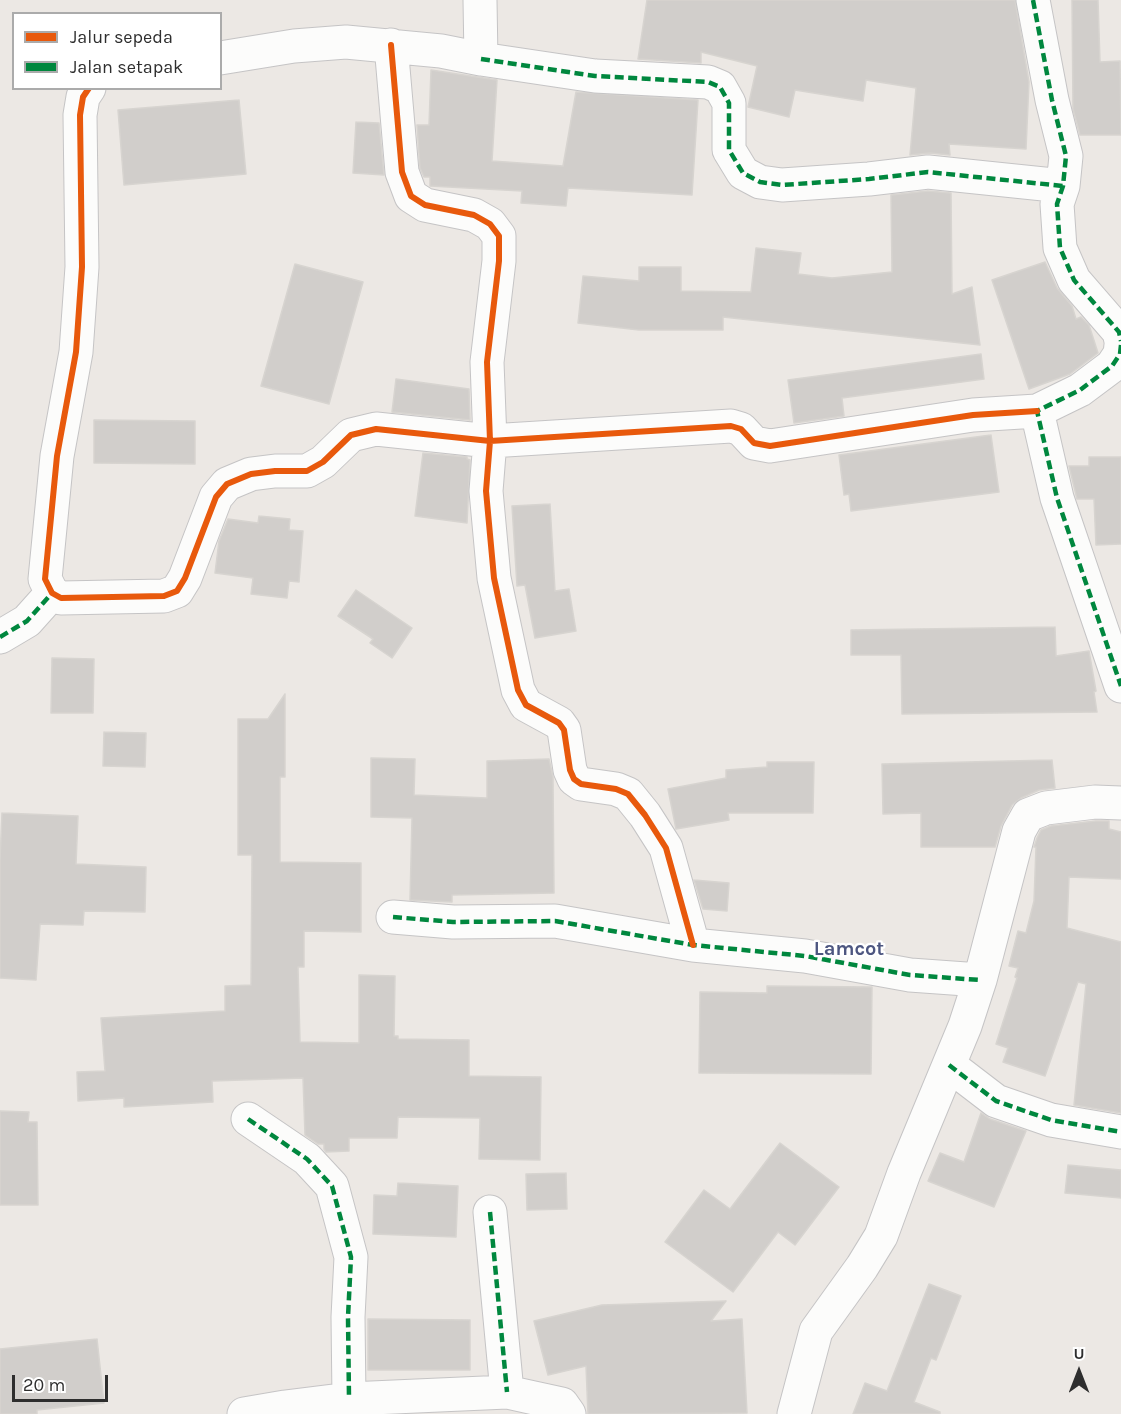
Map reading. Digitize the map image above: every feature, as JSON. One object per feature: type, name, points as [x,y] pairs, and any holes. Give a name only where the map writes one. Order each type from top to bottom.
[{"type":"street","points":[[480,0],[481,59]]},
{"type":"street","points":[[87,90],[82,96],[80,115],[82,267],[76,352],[57,456],[45,579],[52,593],[61,598],[164,596],[177,591],[185,578],[216,497],[227,484],[251,474],[307,471],[323,462],[351,435],[376,429],[490,441],[731,426],[741,429],[754,443],[770,446],[973,415],[1037,411],[1080,390],[1112,366],[1120,354],[1121,343],[1119,332],[1074,280],[1060,248],[1057,204],[1063,186],[1066,156],[1052,100],[1033,0]]},
{"type":"street","points":[[222,58],[294,46],[346,42],[441,51],[595,76],[708,82],[720,87],[729,104],[729,150],[743,173],[760,182],[782,185],[928,172],[1063,186]]},
{"type":"street","points":[[390,45],[402,172],[411,196],[425,205],[474,216],[490,224],[499,236],[499,261],[487,362],[490,441],[486,491],[494,578],[518,690],[526,705],[560,723],[564,730],[570,770],[574,779],[581,784],[616,789],[628,794],[645,815],[666,848],[693,945]]},
{"type":"street","points":[[1037,411],[1057,498],[1121,686]]},
{"type":"street","points":[[0,637],[27,621],[52,593]]},
{"type":"street","points":[[794,1414],[816,1331],[862,1267],[881,1236],[904,1173],[949,1065],[980,980],[1019,831],[1028,815],[1046,808],[1095,802],[1121,803]]},
{"type":"street","points":[[393,917],[453,922],[555,921],[693,945],[805,956],[910,975],[980,980]]},
{"type":"street","points":[[949,1065],[996,1101],[1051,1120],[1121,1132]]},
{"type":"street","points":[[248,1119],[307,1160],[332,1186],[351,1257],[348,1317],[349,1399]]},
{"type":"street","points":[[490,1212],[507,1392]]},
{"type":"street","points":[[244,1414],[349,1399],[507,1392],[562,1404],[568,1414]]},
{"type":"building","points":[[647,0],[1015,0],[1029,82],[1026,149],[949,144],[950,155],[930,153],[910,155],[916,88],[866,80],[863,101],[795,90],[789,117],[748,107],[757,66],[701,52],[701,63],[638,59]]},
{"type":"building","points":[[1072,0],[1098,0],[1100,62],[1120,61],[1121,135],[1080,135],[1073,109]]},
{"type":"building","points":[[431,70],[497,80],[492,161],[563,166],[576,92],[698,100],[692,195],[568,188],[566,206],[521,203],[522,191],[430,186],[430,177],[424,177],[420,168],[417,125],[429,125]]},
{"type":"building","points":[[239,100],[246,174],[124,185],[118,110]]},
{"type":"building","points":[[356,122],[379,123],[384,175],[353,173]]},
{"type":"building","points":[[928,191],[951,193],[952,294],[972,287],[980,345],[723,317],[723,330],[639,330],[578,323],[583,276],[639,281],[639,267],[681,267],[681,291],[751,292],[756,248],[801,253],[798,274],[832,278],[892,272],[891,195]]},
{"type":"building","points":[[1045,262],[1057,288],[1072,306],[1076,319],[1081,317],[1089,325],[1098,353],[1070,374],[1029,389],[992,280]]},
{"type":"building","points":[[295,264],[363,282],[329,404],[261,386]]},
{"type":"building","points":[[981,354],[984,379],[842,398],[844,416],[794,423],[788,380]]},
{"type":"building","points":[[396,379],[469,389],[470,420],[392,412]]},
{"type":"building","points":[[94,420],[195,421],[195,464],[94,463]]},
{"type":"building","points":[[991,435],[999,492],[851,511],[849,494],[844,495],[839,455]]},
{"type":"building","points":[[423,453],[467,457],[470,460],[467,523],[415,516]]},
{"type":"building","points":[[1089,457],[1121,457],[1121,544],[1096,545],[1094,499],[1077,499],[1069,466],[1089,466]]},
{"type":"building","points":[[550,504],[555,591],[569,589],[576,631],[535,638],[525,585],[517,586],[512,506]]},
{"type":"building","points":[[259,516],[290,519],[289,530],[303,531],[299,582],[289,581],[287,598],[251,594],[253,578],[215,573],[219,541],[228,519],[258,523]]},
{"type":"building","points":[[356,590],[412,628],[392,658],[370,643],[373,639],[338,616]]},
{"type":"building","points":[[1055,627],[1056,656],[1089,651],[1097,712],[902,714],[901,655],[851,655],[851,630]]},
{"type":"building","points":[[52,658],[94,659],[93,713],[51,713]]},
{"type":"building","points":[[285,694],[285,777],[280,777],[280,862],[361,863],[361,932],[304,931],[304,967],[298,967],[300,1042],[359,1043],[359,975],[395,976],[394,1036],[398,1036],[398,1039],[469,1040],[469,1076],[541,1077],[540,1160],[479,1159],[480,1118],[398,1117],[397,1138],[349,1138],[349,1151],[326,1152],[324,1144],[318,1144],[305,1135],[303,1078],[212,1081],[213,1102],[124,1107],[124,1098],[78,1101],[77,1072],[105,1071],[101,1018],[225,1011],[225,986],[251,985],[252,855],[238,855],[238,719],[268,719]]},
{"type":"building","points":[[104,732],[146,733],[145,767],[103,766]]},
{"type":"building","points":[[371,758],[415,759],[414,795],[487,798],[487,761],[549,759],[553,777],[554,893],[452,895],[452,902],[410,900],[412,818],[371,817]]},
{"type":"building","points":[[1052,760],[1055,788],[1039,790],[1012,805],[1001,826],[995,847],[921,847],[921,813],[883,814],[882,764]]},
{"type":"building","points":[[767,762],[814,762],[813,813],[728,813],[729,820],[676,829],[668,789],[726,778],[726,770],[767,767]]},
{"type":"building","points":[[2,813],[78,816],[76,864],[146,867],[145,912],[84,911],[83,925],[40,924],[36,980],[0,978]]},
{"type":"building","points":[[1109,821],[1109,829],[1121,832],[1121,879],[1069,877],[1067,928],[1121,942],[1121,1113],[1074,1105],[1086,984],[1078,982],[1045,1076],[1003,1062],[1008,1048],[996,1044],[1017,978],[1015,977],[1018,968],[1009,966],[1018,931],[1026,933],[1034,901],[1036,847],[1034,847],[1037,838],[1041,830],[1051,826]]},
{"type":"building","points":[[694,880],[729,883],[727,911],[703,909]]},
{"type":"building","points":[[767,986],[872,987],[871,1074],[699,1073],[700,992],[767,993]]},
{"type":"building","points":[[0,1111],[29,1112],[28,1122],[37,1122],[38,1205],[0,1205]]},
{"type":"building","points":[[981,1113],[990,1119],[1026,1131],[994,1207],[928,1181],[940,1153],[964,1162]]},
{"type":"building","points":[[780,1143],[839,1187],[795,1245],[778,1232],[733,1292],[665,1242],[704,1190],[730,1209]]},
{"type":"building","points":[[1068,1165],[1121,1170],[1121,1198],[1065,1193]]},
{"type":"building","points":[[566,1173],[567,1209],[527,1210],[526,1174]]},
{"type":"building","points":[[398,1183],[458,1186],[456,1237],[373,1234],[374,1195],[397,1196]]},
{"type":"building","points":[[929,1284],[961,1296],[936,1360],[931,1358],[914,1402],[940,1412],[940,1414],[853,1414],[865,1383],[887,1391]]},
{"type":"building","points":[[726,1301],[711,1321],[742,1319],[747,1413],[588,1414],[586,1366],[548,1375],[534,1321],[602,1305]]},
{"type":"building","points":[[368,1319],[470,1320],[470,1370],[368,1370]]},
{"type":"building","points":[[97,1339],[104,1403],[37,1410],[37,1414],[0,1414],[0,1349]]},
{"type":"marked path","points":[[1033,0],[1052,100],[1066,156],[1063,186],[1057,204],[1060,248],[1074,280],[1119,332],[1121,341]]},
{"type":"marked path","points":[[481,59],[595,76],[708,82],[720,87],[729,103],[729,150],[743,173],[760,182],[782,185],[928,172],[1063,186]]},
{"type":"marked path","points":[[1121,345],[1120,354],[1112,366],[1080,390],[1037,411],[1057,498],[1121,686]]},
{"type":"marked path","points":[[0,637],[27,621],[52,593]]},
{"type":"marked path","points":[[393,917],[453,922],[555,921],[693,945],[805,956],[910,975],[980,980]]},
{"type":"marked path","points":[[949,1065],[996,1101],[1051,1120],[1121,1132]]},
{"type":"marked path","points":[[248,1119],[307,1159],[332,1186],[351,1257],[348,1317],[349,1399]]},
{"type":"marked path","points":[[490,1212],[507,1392]]},
{"type":"cycle path","points":[[391,45],[402,172],[411,196],[425,205],[474,215],[490,224],[499,236],[499,261],[487,362],[490,441],[486,491],[494,578],[518,690],[526,705],[559,723],[564,730],[570,770],[574,779],[581,784],[616,789],[628,794],[645,815],[666,848],[693,945]]},
{"type":"cycle path","points":[[88,90],[83,97],[80,115],[82,267],[76,352],[57,456],[45,579],[52,593],[61,598],[164,596],[177,591],[185,578],[216,497],[227,484],[251,474],[307,471],[323,462],[351,435],[376,429],[490,441],[731,426],[741,429],[754,443],[770,446],[973,415],[1037,411]]},
{"type":"district","name":"Lamcot","points":[[849,949]]}]
